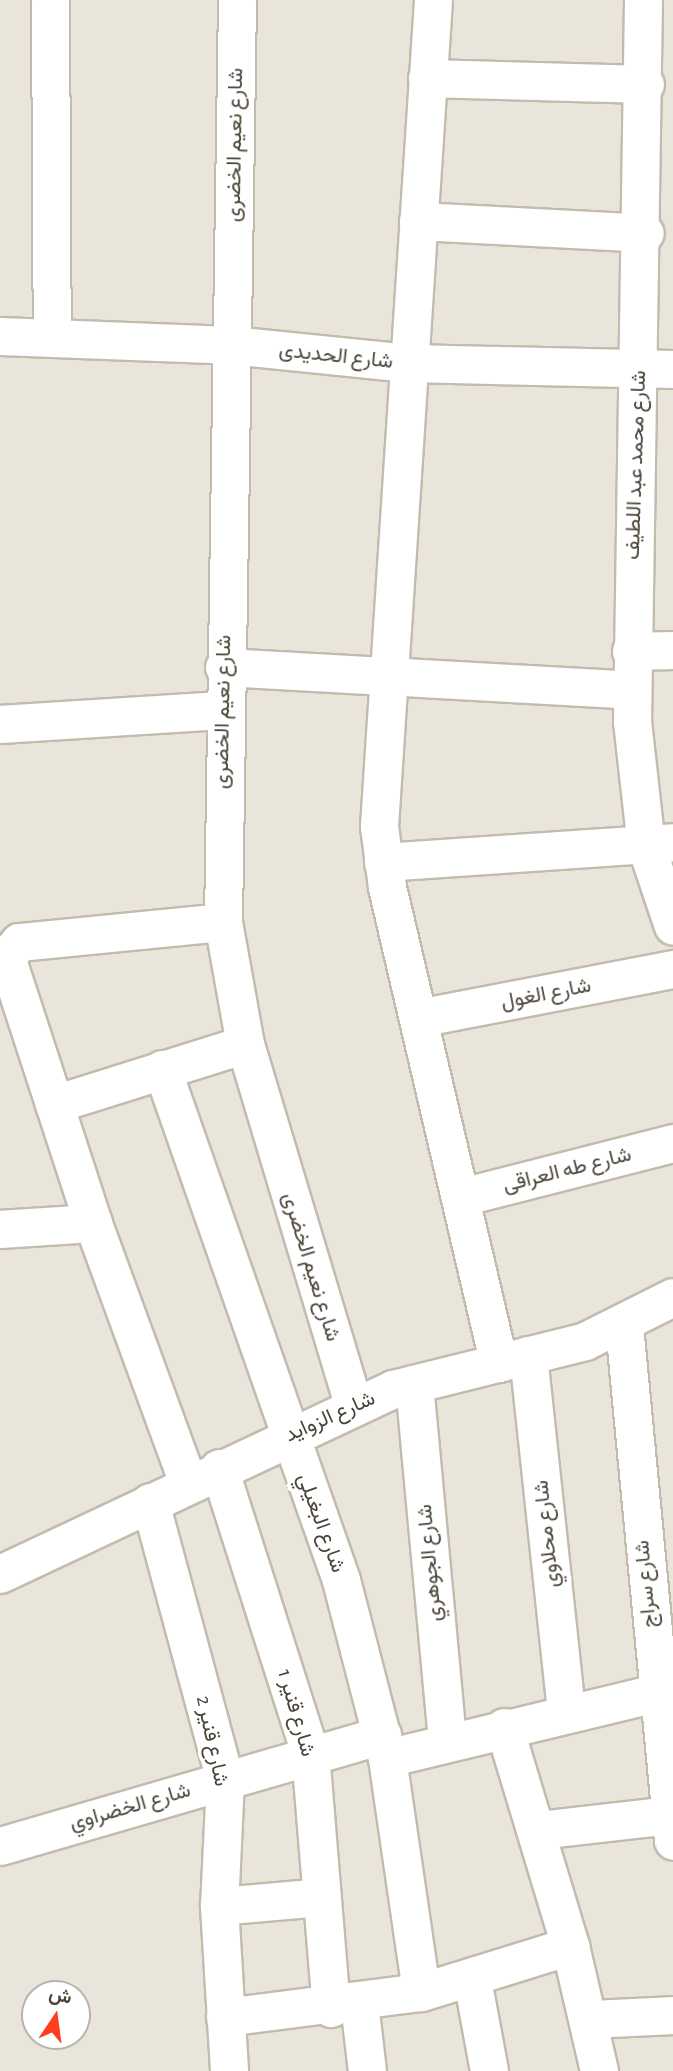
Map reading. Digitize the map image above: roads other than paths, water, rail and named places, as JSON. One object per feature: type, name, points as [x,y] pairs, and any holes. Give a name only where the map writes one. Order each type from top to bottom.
[{"type":"street","points":[[50,0],[52,338]]},
{"type":"street","name":"شارع نعيم الخضرى","points":[[237,0],[223,710],[223,922],[245,1044],[353,1405]]},
{"type":"street","name":"شارع محلاوي","points":[[433,0],[379,789],[383,862],[461,1197],[514,1359],[566,1712]]},
{"type":"street","name":"شارع محمد عبد اللطيف","points":[[654,24],[645,84],[659,144],[645,233],[656,367],[631,651],[631,690],[673,926]]},
{"type":"street","points":[[427,78],[645,84]]},
{"type":"street","points":[[418,221],[645,233]]},
{"type":"street","name":"شارع الحديدى","points":[[0,336],[231,345],[408,363],[656,367]]},
{"type":"street","points":[[631,651],[673,650]]},
{"type":"street","points":[[224,667],[631,690]]},
{"type":"street","points":[[0,724],[223,710]]},
{"type":"street","points":[[383,862],[660,844]]},
{"type":"street","name":"شارع قنير 1","points":[[223,922],[13,945],[6,957],[93,1223],[204,1476],[310,1754],[322,1897],[345,2006],[367,2071]]},
{"type":"street","name":"شارع الغول","points":[[418,1018],[673,970]]},
{"type":"street","points":[[54,1104],[245,1044]]},
{"type":"street","name":"شارع البغيلي","points":[[162,1069],[341,1580],[385,1747],[421,1992]]},
{"type":"street","name":"شارع طه العراقى","points":[[461,1197],[673,1143]]},
{"type":"street","points":[[0,1229],[93,1223]]},
{"type":"street","name":"شارع الزوايد","points":[[0,1574],[353,1405],[414,1384],[514,1359],[624,1326],[673,1297]]},
{"type":"street","name":"شارع سراج","points":[[624,1326],[664,1691],[671,1828]]},
{"type":"street","name":"شارع الجوهري","points":[[414,1384],[447,1742]]},
{"type":"street","name":"شارع قنير 2","points":[[150,1502],[225,1780],[219,1906],[229,2071]]},
{"type":"street","name":"شارع الخضراوي","points":[[0,1846],[310,1754],[447,1742],[664,1691]]},
{"type":"street","points":[[504,1727],[538,1830],[589,2019],[599,2071]]},
{"type":"street","points":[[538,1830],[671,1828]]},
{"type":"street","points":[[219,1906],[322,1897]]},
{"type":"street","points":[[225,2017],[345,2006],[421,1992],[472,1979],[570,1946]]},
{"type":"street","points":[[472,1979],[489,2071]]},
{"type":"street","points":[[589,2019],[673,2015]]}]
